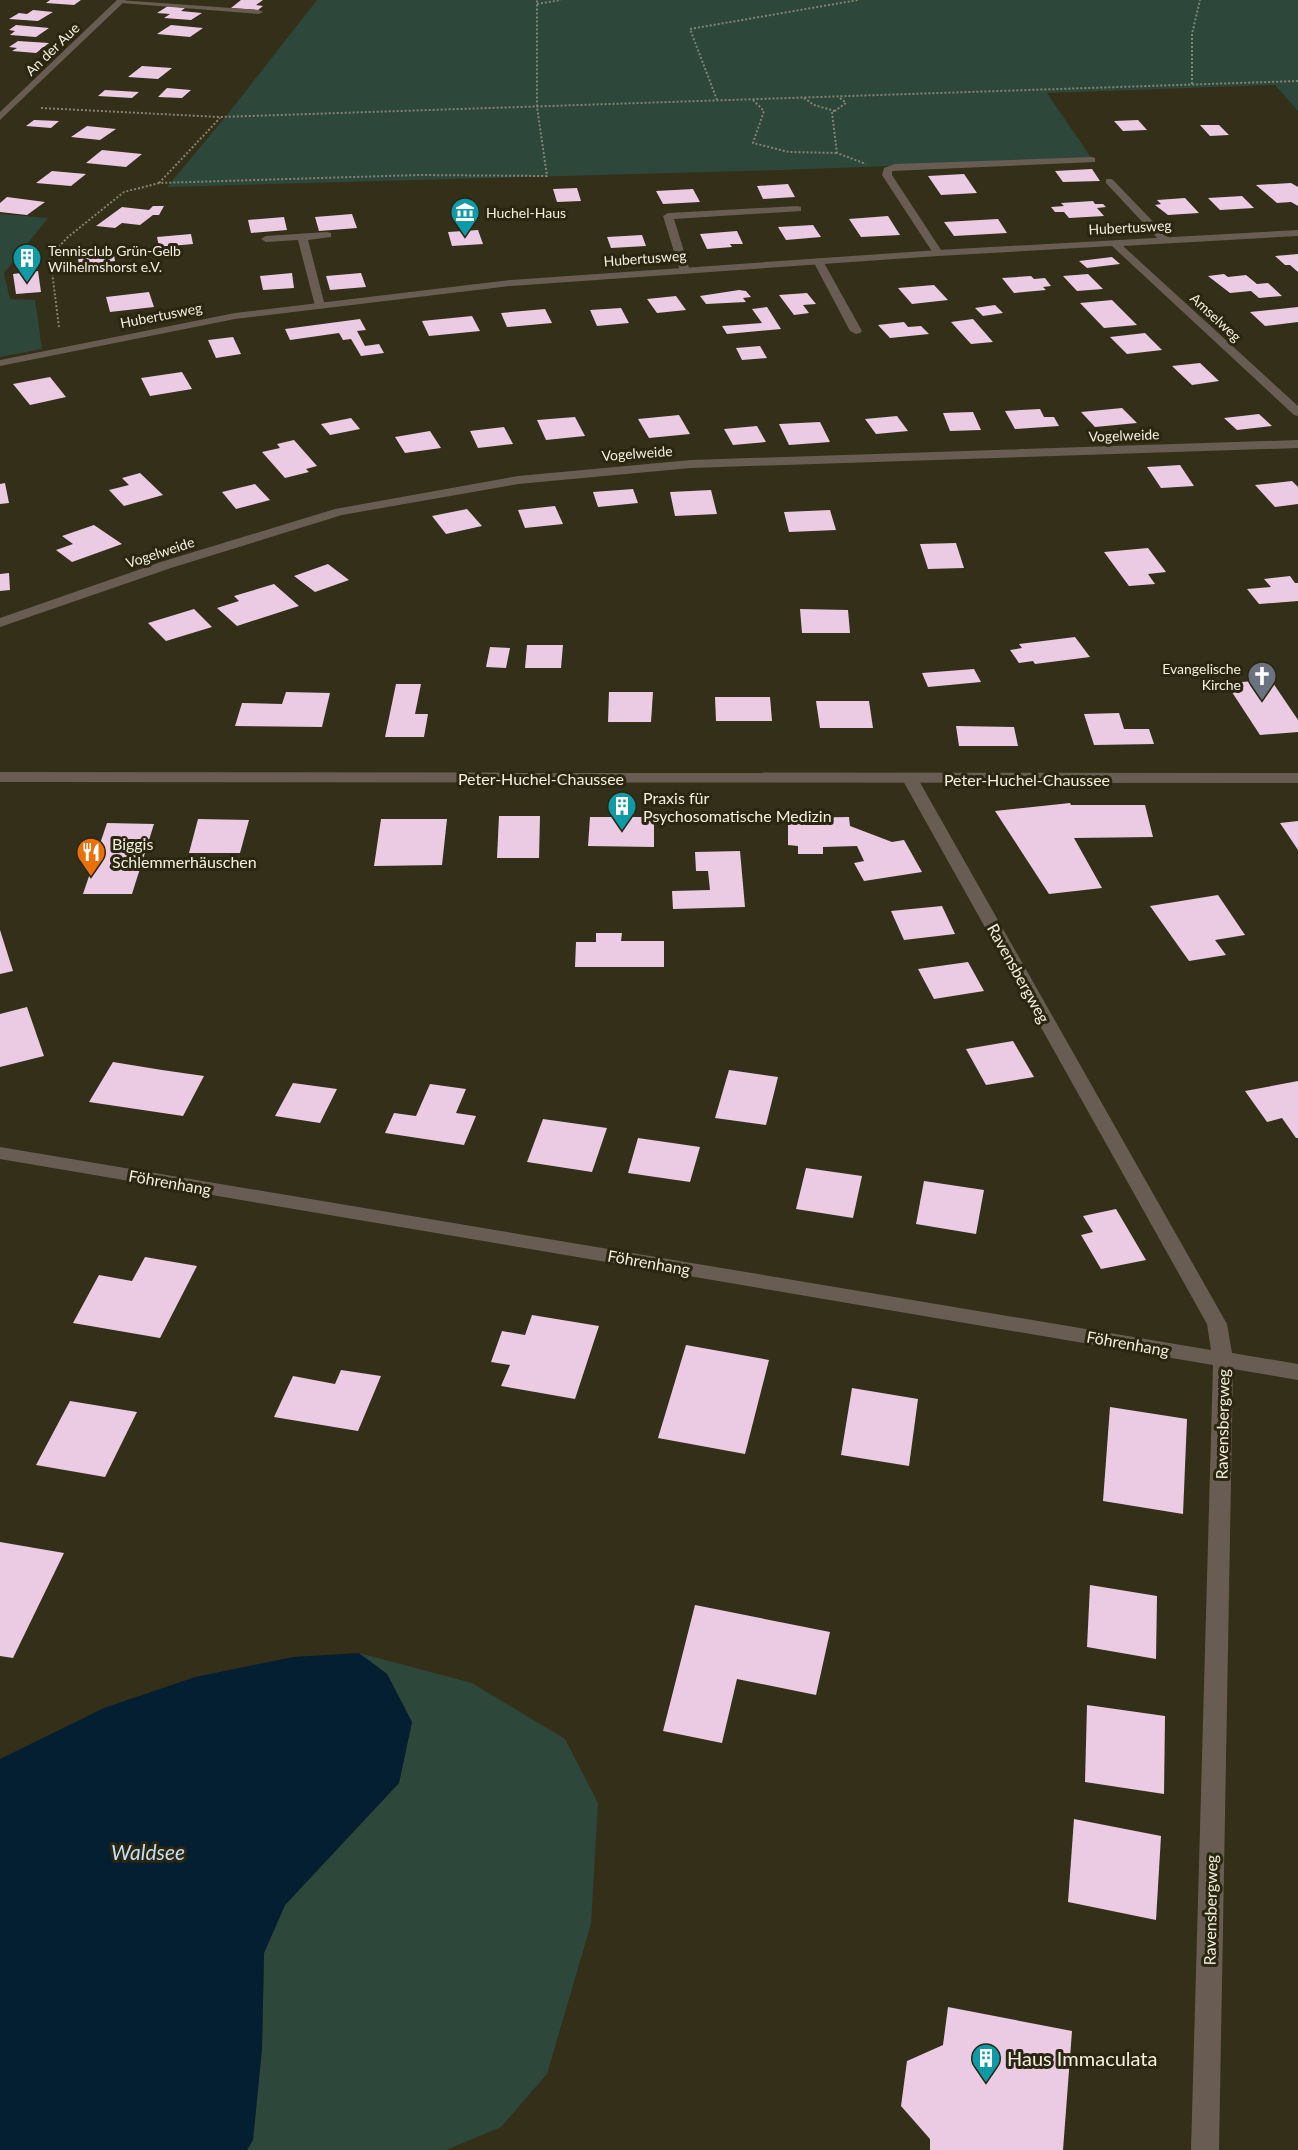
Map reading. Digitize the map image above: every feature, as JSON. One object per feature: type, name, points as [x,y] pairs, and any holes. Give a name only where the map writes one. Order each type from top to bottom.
[{"type":"street","points":[[122,1],[259,12]]},
{"type":"street","name":"An der Aue","points":[[0,117],[122,1]]},
{"type":"street","points":[[938,253],[887,175],[887,170],[895,167],[1092,160]]},
{"type":"street","points":[[1109,181],[1165,240]]},
{"type":"street","points":[[685,271],[668,216],[797,209]]},
{"type":"street","name":"Hubertusweg","points":[[0,363],[235,316],[511,283],[938,253],[1298,233]]},
{"type":"street","points":[[266,239],[327,235]]},
{"type":"street","points":[[302,237],[320,306]]},
{"type":"street","name":"Amselweg","points":[[1114,243],[1298,412]]},
{"type":"street","points":[[818,261],[855,331]]},
{"type":"street","name":"Vogelweide","points":[[0,623],[166,565],[340,512],[518,480],[691,464],[1298,444]]},
{"type":"street","name":"Peter-Huchel-Chaussee","points":[[0,777],[1298,778]]},
{"type":"street","name":"Ravensbergweg","points":[[910,779],[1217,1324],[1223,1359],[1205,2150]]},
{"type":"street","name":"Föhrenhang","points":[[0,1153],[1298,1372]]},
{"type":"path","points":[[60,350],[50,256],[68,237],[124,192],[159,183],[418,175],[547,176],[537,107],[537,2],[561,0]]},
{"type":"path","points":[[717,100],[690,29],[858,0]]},
{"type":"path","points":[[1192,84],[1192,33],[1200,0]]},
{"type":"path","points":[[11,107],[220,117],[1298,81]]},
{"type":"path","points":[[837,97],[845,99],[846,103],[832,113],[837,153]]},
{"type":"path","points":[[803,98],[814,105],[835,111]]},
{"type":"path","points":[[752,99],[764,111],[753,143],[789,152],[837,153],[874,166],[887,175]]},
{"type":"path","points":[[159,183],[220,117]]},
{"type":"green space","points":[[317,0],[1298,0],[1298,111],[1275,85],[1047,93],[1092,159],[167,187]]},
{"type":"green space","points":[[0,214],[48,218],[4,273],[10,299],[35,300],[42,349],[0,357]]},
{"type":"green space","points":[[359,1653],[472,1683],[565,1739],[598,1803],[591,1924],[547,2074],[501,2127],[446,2150],[247,2150],[253,2140],[262,2049],[264,1953],[285,1905],[399,1783],[412,1722],[387,1674]]},
{"type":"water","name":"Waldsee","points":[[359,1653],[387,1674],[412,1722],[399,1783],[285,1905],[264,1953],[262,2049],[253,2140],[247,2150],[0,2150],[0,1759],[104,1708],[195,1677],[293,1657]]},
{"type":"building","points":[[50,0],[81,0],[74,5],[46,3]]},
{"type":"building","points":[[241,0],[263,0],[256,5],[263,6],[258,10],[231,8]]},
{"type":"building","points":[[168,6],[185,8],[181,11],[202,13],[191,20],[164,18],[170,14],[157,13]]},
{"type":"building","points":[[33,10],[53,12],[38,21],[9,19],[19,13],[27,14]]},
{"type":"building","points":[[16,25],[49,28],[36,37],[10,35],[15,31],[9,30]]},
{"type":"building","points":[[171,25],[203,28],[190,37],[157,34]]},
{"type":"building","points":[[18,41],[49,43],[36,53],[12,51],[17,48],[9,47]]},
{"type":"building","points":[[142,66],[172,68],[158,79],[128,77]]},
{"type":"building","points":[[167,88],[191,90],[182,98],[158,97]]},
{"type":"building","points":[[105,90],[139,92],[132,98],[98,96]]},
{"type":"building","points":[[34,120],[59,121],[51,128],[26,126]]},
{"type":"building","points":[[1138,120],[1147,130],[1123,131],[1114,121]]},
{"type":"building","points":[[1200,125],[1219,125],[1229,135],[1210,136]]},
{"type":"building","points":[[87,126],[116,129],[100,140],[71,137]]},
{"type":"building","points":[[102,150],[142,154],[126,167],[86,163]]},
{"type":"building","points":[[1092,169],[1100,181],[1063,182],[1055,171]]},
{"type":"building","points":[[52,171],[86,174],[71,186],[36,183]]},
{"type":"building","points":[[964,174],[977,193],[941,195],[928,176]]},
{"type":"building","points":[[1291,183],[1298,187],[1298,206],[1291,202],[1277,203],[1256,185]]},
{"type":"building","points":[[788,184],[795,197],[763,199],[757,186]]},
{"type":"building","points":[[577,188],[581,201],[557,202],[553,189]]},
{"type":"building","points":[[693,189],[700,202],[663,204],[656,191]]},
{"type":"building","points":[[1242,196],[1254,208],[1220,210],[1208,198]]},
{"type":"building","points":[[7,197],[45,202],[27,215],[0,212],[0,203]]},
{"type":"building","points":[[1185,198],[1199,213],[1168,215],[1155,205],[1161,204],[1157,200]]},
{"type":"building","points":[[1093,201],[1095,204],[1103,204],[1106,207],[1097,208],[1104,216],[1069,218],[1064,212],[1055,212],[1051,207],[1064,206],[1061,203]]},
{"type":"building","points":[[153,206],[164,206],[159,215],[153,215],[140,225],[122,223],[115,228],[96,226],[122,207],[149,210]]},
{"type":"building","points":[[352,214],[357,228],[319,231],[315,217]]},
{"type":"building","points":[[888,216],[900,235],[861,237],[849,219]]},
{"type":"building","points":[[284,217],[287,230],[251,233],[248,220]]},
{"type":"building","points":[[998,219],[1007,233],[954,236],[944,222]]},
{"type":"building","points":[[813,225],[821,237],[786,240],[778,227]]},
{"type":"building","name":"Huchel-Haus","points":[[478,230],[483,244],[452,246],[448,232]]},
{"type":"building","points":[[737,231],[743,244],[730,244],[732,247],[707,249],[700,234]]},
{"type":"building","points":[[191,234],[193,244],[159,247],[157,237]]},
{"type":"building","points":[[642,235],[646,246],[611,248],[607,237]]},
{"type":"building","points":[[113,249],[115,261],[79,265],[77,252]]},
{"type":"building","points":[[1298,254],[1298,272],[1275,256]]},
{"type":"building","points":[[1112,257],[1120,264],[1087,268],[1079,261]]},
{"type":"building","name":"Tennisclub Grün-Gelb Wilhelmshorst e.V.","points":[[38,271],[41,292],[16,294],[13,274]]},
{"type":"building","points":[[292,273],[294,288],[263,290],[260,276]]},
{"type":"building","points":[[361,273],[366,287],[330,290],[326,276]]},
{"type":"building","points":[[1088,274],[1103,289],[1077,291],[1063,276]]},
{"type":"building","points":[[1224,274],[1228,277],[1246,275],[1257,284],[1268,283],[1282,296],[1259,298],[1251,291],[1230,293],[1208,276]]},
{"type":"building","points":[[1031,276],[1034,279],[1045,278],[1051,286],[1043,287],[1046,290],[1014,293],[1002,278]]},
{"type":"building","points":[[934,285],[948,300],[912,304],[898,288]]},
{"type":"building","points":[[746,291],[751,297],[743,298],[746,302],[706,304],[700,296]]},
{"type":"building","points":[[149,292],[154,307],[110,312],[106,297]]},
{"type":"building","points":[[807,293],[816,304],[803,305],[809,313],[794,315],[779,295]]},
{"type":"building","points":[[676,296],[686,310],[657,313],[647,299]]},
{"type":"building","points":[[1112,300],[1137,325],[1104,328],[1080,303]]},
{"type":"building","points":[[995,305],[1003,313],[983,316],[975,308]]},
{"type":"building","points":[[767,307],[781,329],[727,334],[722,326],[762,323],[752,309]]},
{"type":"building","points":[[1298,307],[1298,322],[1265,326],[1250,312]]},
{"type":"building","points":[[621,308],[629,323],[597,326],[590,310]]},
{"type":"building","points":[[545,309],[552,323],[507,327],[501,313]]},
{"type":"building","points":[[472,316],[480,331],[429,336],[422,321]]},
{"type":"building","points":[[360,319],[366,330],[357,331],[365,346],[379,344],[384,353],[361,356],[351,339],[343,340],[339,333],[290,340],[285,329]]},
{"type":"building","points":[[973,319],[993,342],[971,344],[951,322]]},
{"type":"building","points":[[904,322],[908,327],[921,326],[929,334],[890,338],[878,325]]},
{"type":"building","points":[[1145,333],[1162,350],[1127,354],[1110,337]]},
{"type":"building","points":[[233,337],[241,354],[216,358],[208,340]]},
{"type":"building","points":[[760,346],[767,358],[742,360],[736,348]]},
{"type":"building","points":[[1200,363],[1219,381],[1192,385],[1172,366]]},
{"type":"building","points":[[182,372],[192,389],[150,396],[141,378]]},
{"type":"building","points":[[50,377],[66,397],[30,405],[13,384]]},
{"type":"building","points":[[1122,408],[1137,423],[1095,427],[1081,412]]},
{"type":"building","points":[[1040,409],[1044,417],[1054,417],[1059,426],[1015,429],[1005,411]]},
{"type":"building","points":[[973,412],[981,430],[950,431],[943,413]]},
{"type":"building","points":[[1259,414],[1272,426],[1237,430],[1224,418]]},
{"type":"building","points":[[679,415],[690,434],[649,438],[638,419]]},
{"type":"building","points":[[897,416],[908,431],[876,434],[865,419]]},
{"type":"building","points":[[575,417],[585,436],[546,440],[537,420]]},
{"type":"building","points":[[351,418],[360,429],[330,435],[321,424]]},
{"type":"building","points":[[820,422],[830,442],[789,445],[779,424]]},
{"type":"building","points":[[757,426],[766,442],[733,445],[724,429]]},
{"type":"building","points":[[504,427],[513,444],[478,448],[470,431]]},
{"type":"building","points":[[430,431],[441,448],[405,453],[395,437]]},
{"type":"building","points":[[294,440],[317,466],[306,469],[309,472],[285,478],[262,452],[280,448],[277,444]]},
{"type":"building","points":[[1180,465],[1194,486],[1161,488],[1147,467]]},
{"type":"building","points":[[140,473],[163,495],[124,506],[109,490],[129,485],[122,478]]},
{"type":"building","points":[[1292,481],[1298,487],[1298,504],[1275,507],[1255,485]]},
{"type":"building","points":[[5,483],[9,503],[0,504],[0,484]]},
{"type":"building","points":[[255,484],[270,500],[236,509],[222,492]]},
{"type":"building","points":[[633,489],[638,503],[598,507],[593,492]]},
{"type":"building","points":[[711,490],[717,514],[675,516],[670,492]]},
{"type":"building","points":[[555,506],[563,524],[525,528],[518,510]]},
{"type":"building","points":[[467,509],[482,526],[446,534],[432,516]]},
{"type":"building","points":[[830,510],[836,530],[789,532],[784,512]]},
{"type":"building","points":[[94,525],[122,544],[72,562],[56,550],[73,544],[62,536]]},
{"type":"building","points":[[956,543],[964,568],[928,569],[920,544]]},
{"type":"building","points":[[1148,548],[1166,572],[1148,574],[1155,584],[1129,586],[1104,552]]},
{"type":"building","points":[[328,564],[349,580],[315,592],[294,576]]},
{"type":"building","points":[[9,573],[10,590],[0,591],[0,574]]},
{"type":"building","points":[[1290,576],[1295,583],[1298,583],[1298,601],[1259,604],[1247,589],[1271,587],[1264,579]]},
{"type":"building","points":[[274,584],[299,606],[237,626],[217,608],[239,601],[234,596]]},
{"type":"building","points":[[194,609],[212,627],[166,641],[148,623]]},
{"type":"building","points":[[800,609],[848,610],[850,633],[802,633]]},
{"type":"building","points":[[1075,637],[1090,657],[1035,664],[1033,661],[1019,663],[1010,650],[1022,648],[1019,644]]},
{"type":"building","points":[[527,645],[563,645],[561,668],[525,668]]},
{"type":"building","points":[[490,647],[510,648],[506,668],[486,667]]},
{"type":"building","points":[[974,669],[981,682],[928,687],[922,673]]},
{"type":"building","name":"Evangelische Kirche","points":[[1271,680],[1298,720],[1298,732],[1260,735],[1226,683]]},
{"type":"building","points":[[396,684],[421,684],[415,714],[428,714],[424,737],[385,737]]},
{"type":"building","points":[[286,692],[330,693],[322,727],[235,726],[242,703],[282,704]]},
{"type":"building","points":[[609,692],[653,692],[651,722],[608,722]]},
{"type":"building","points":[[715,697],[770,697],[772,721],[716,721]]},
{"type":"building","points":[[816,701],[869,701],[873,728],[820,728]]},
{"type":"building","points":[[1119,713],[1124,729],[1149,729],[1154,744],[1094,745],[1084,714]]},
{"type":"building","points":[[956,726],[1014,727],[1018,746],[959,746]]},
{"type":"building","points":[[1070,803],[1071,805],[1145,805],[1153,837],[1074,838],[1102,888],[1049,894],[995,811]]},
{"type":"building","points":[[499,816],[540,816],[539,858],[497,858]]},
{"type":"building","name":"Praxis für Psychosomatische Medizin","points":[[590,817],[654,817],[654,847],[588,846]]},
{"type":"building","points":[[849,817],[850,826],[892,842],[904,840],[922,872],[864,881],[854,863],[864,861],[857,846],[823,847],[823,854],[798,854],[798,846],[788,845],[788,818]]},
{"type":"building","points":[[198,819],[249,820],[240,853],[189,853]]},
{"type":"building","points":[[381,819],[447,819],[442,865],[374,866]]},
{"type":"building","points":[[1298,821],[1298,850],[1280,823]]},
{"type":"building","points":[[107,823],[154,824],[132,894],[83,894]]},
{"type":"building","points":[[740,851],[745,907],[673,909],[672,891],[710,890],[708,871],[696,871],[695,852]]},
{"type":"building","points":[[1218,895],[1245,935],[1215,940],[1226,955],[1189,961],[1150,906]]},
{"type":"building","points":[[942,906],[955,934],[904,940],[891,911]]},
{"type":"building","points":[[0,930],[13,971],[0,974]]},
{"type":"building","points":[[596,933],[622,933],[621,941],[664,941],[664,967],[575,967],[576,942],[596,942]]},
{"type":"building","points":[[968,962],[984,991],[934,999],[918,969]]},
{"type":"building","points":[[27,1007],[44,1056],[0,1067],[0,1014]]},
{"type":"building","points":[[1013,1041],[1034,1077],[986,1085],[966,1049]]},
{"type":"building","points":[[113,1062],[204,1076],[183,1116],[89,1102]]},
{"type":"building","points":[[729,1070],[778,1077],[766,1125],[715,1118]]},
{"type":"building","points":[[1298,1081],[1298,1138],[1296,1138],[1282,1118],[1267,1122],[1245,1091]]},
{"type":"building","points":[[293,1083],[337,1089],[320,1123],[275,1116]]},
{"type":"building","points":[[430,1084],[466,1089],[456,1113],[476,1116],[464,1145],[385,1133],[394,1113],[416,1116]]},
{"type":"building","points":[[543,1119],[607,1128],[592,1172],[527,1162]]},
{"type":"building","points":[[638,1138],[700,1147],[690,1182],[628,1173]]},
{"type":"building","points":[[806,1168],[862,1176],[853,1218],[796,1209]]},
{"type":"building","points":[[924,1181],[984,1190],[976,1234],[916,1224]]},
{"type":"building","points":[[1116,1209],[1146,1260],[1101,1269],[1081,1235],[1093,1232],[1083,1216]]},
{"type":"building","points":[[145,1257],[197,1266],[160,1338],[73,1323],[99,1275],[132,1281]]},
{"type":"building","points":[[532,1315],[599,1326],[575,1399],[501,1386],[510,1365],[491,1362],[502,1331],[525,1335]]},
{"type":"building","points":[[686,1345],[769,1360],[745,1454],[658,1438]]},
{"type":"building","points":[[341,1370],[381,1376],[358,1431],[274,1417],[293,1376],[335,1384]]},
{"type":"building","points":[[852,1388],[918,1399],[909,1466],[841,1455]]},
{"type":"building","points":[[70,1401],[137,1412],[105,1477],[36,1465]]},
{"type":"building","points":[[1110,1407],[1187,1419],[1183,1514],[1103,1501]]},
{"type":"building","points":[[0,1542],[64,1553],[13,1658],[0,1656]]},
{"type":"building","points":[[1090,1585],[1157,1596],[1156,1659],[1087,1647]]},
{"type":"building","points":[[695,1605],[830,1632],[816,1695],[737,1679],[722,1743],[663,1731]]},
{"type":"building","points":[[1087,1705],[1165,1716],[1164,1794],[1085,1782]]},
{"type":"building","points":[[1074,1819],[1161,1836],[1156,1920],[1068,1902]]},
{"type":"building","name":"Haus Immaculata","points":[[948,2007],[1072,2031],[1063,2150],[930,2150],[930,2139],[901,2106],[907,2061],[943,2045]]},
{"type":"place","name":"Huchel-Haus","points":[[465,238]]},
{"type":"place","name":"Tennisclub Grün-Gelb Wilhelmshorst e.V.","points":[[27,284]]},
{"type":"place","name":"Evangelische Kirche","points":[[1262,702]]},
{"type":"place","name":"Praxis für Psychosomatische Medizin","points":[[622,832]]},
{"type":"place","name":"Biggis Schlemmerhäuschen","points":[[91,878]]},
{"type":"place","name":"Haus Immaculata","points":[[986,2084]]}]
